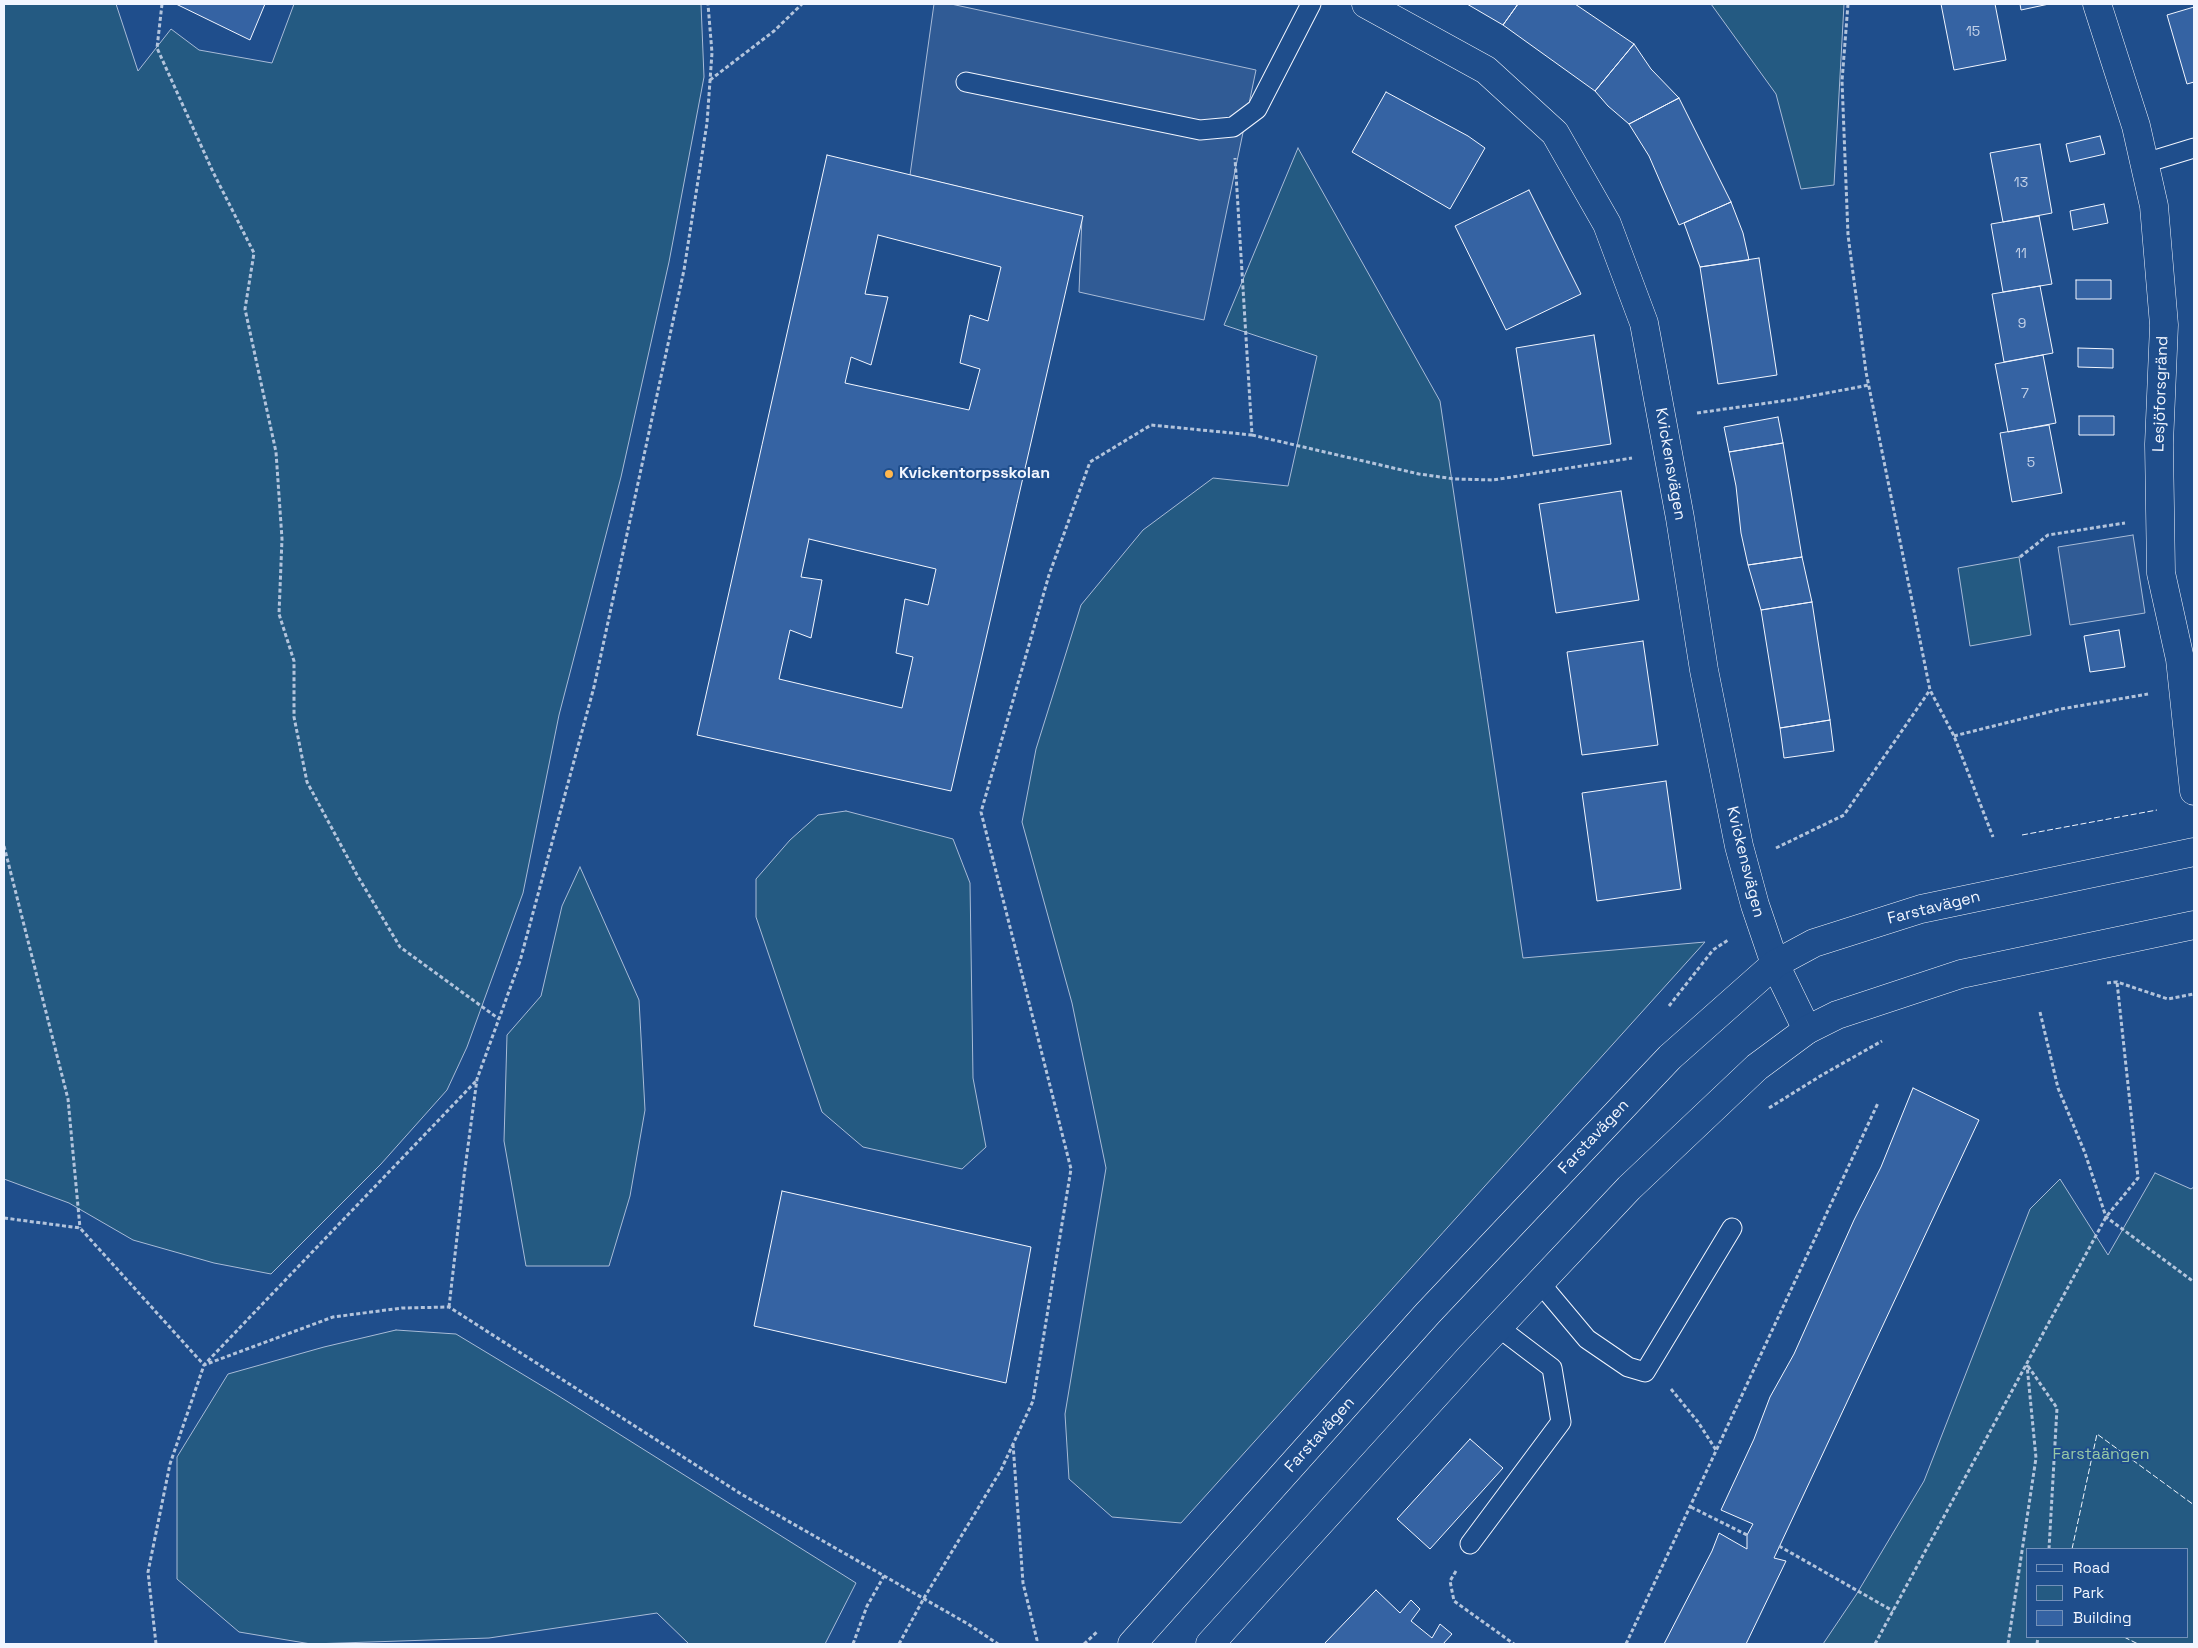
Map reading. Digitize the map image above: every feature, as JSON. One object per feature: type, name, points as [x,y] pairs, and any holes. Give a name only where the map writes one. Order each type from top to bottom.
[{"type":"street","name":"Kvickensvägen","points":[[1366,4],[1486,70],[1555,133],[1607,224],[1644,323],[1668,452],[1704,670],[1743,862],[1754,905],[1775,964],[1807,1030]]},
{"type":"street","name":"Lesjöforsgränd","points":[[2097,4],[2136,126],[2154,206],[2164,325],[2159,444],[2160,573],[2188,688],[2194,790]]},
{"type":"street","name":"Farstavägen","points":[[1132,1644],[1428,1313],[1670,1057],[1775,964],[1814,943],[1921,909],[2194,852]]},
{"type":"street","points":[[1210,1644],[1498,1327],[1629,1188],[1757,1067],[1807,1030],[1837,1015],[1961,974],[2194,925]]},
{"type":"lane","points":[[966,82],[1200,130],[1233,127],[1257,109],[1311,4]]},
{"type":"lane","points":[[2144,163],[2194,148]]},
{"type":"lane","points":[[1540,1283],[1587,1340],[1628,1367],[1645,1372],[1732,1228]]},
{"type":"lane","points":[[1470,1544],[1561,1422],[1552,1368],[1498,1327]]},
{"type":"path","points":[[162,4],[157,48],[193,130],[254,253],[244,309],[276,452],[282,539],[279,614],[294,661],[294,717],[307,782],[357,875],[400,947],[500,1019]]},
{"type":"path","points":[[449,1307],[477,1079],[520,961],[594,687],[684,270],[707,124],[712,53],[708,4]]},
{"type":"path","points":[[710,80],[774,31],[802,4]]},
{"type":"path","points":[[1848,4],[1842,81],[1848,235],[1869,385],[1930,690],[1954,736],[1994,837]]},
{"type":"path","points":[[1233,127],[1252,435]]},
{"type":"path","points":[[1710,411],[1796,399],[1869,385]]},
{"type":"path","points":[[899,1644],[924,1598],[1001,1470],[1033,1401],[1071,1169],[981,812],[1049,575],[1090,462],[1151,425],[1252,435],[1419,474],[1455,479],[1493,480],[1668,452]]},
{"type":"path","points":[[2020,557],[2048,535],[2160,517]]},
{"type":"path","points":[[1954,736],[2061,709],[2188,688]]},
{"type":"path","points":[[1743,862],[1792,842],[1844,815],[1930,690]]},
{"type":"path","points":[[4,846],[68,1099],[80,1228],[204,1365]]},
{"type":"path","points":[[2097,984],[2117,982],[2168,999],[2194,994]]},
{"type":"path","points":[[1875,1644],[2106,1217],[2138,1178],[2117,982]]},
{"type":"path","points":[[2040,1012],[2058,1088],[2085,1153],[2106,1217],[2194,1282]]},
{"type":"path","points":[[1767,1110],[1822,1075],[1887,1038]]},
{"type":"path","points":[[156,1644],[148,1572],[170,1464],[204,1365],[477,1079]]},
{"type":"path","points":[[1626,1644],[1878,1103]]},
{"type":"path","points":[[4,1218],[80,1228]]},
{"type":"path","points":[[204,1365],[334,1318],[402,1308],[449,1307],[741,1494],[924,1598],[998,1644]]},
{"type":"path","points":[[2026,1364],[2057,1408],[2049,1548]]},
{"type":"path","points":[[2008,1644],[2036,1458],[2026,1364]]},
{"type":"path","points":[[1645,1372],[1672,1389],[1717,1450]]},
{"type":"path","points":[[1013,1443],[1023,1583],[1036,1644]]},
{"type":"path","points":[[1691,1507],[1747,1535]]},
{"type":"path","points":[[1470,1544],[1450,1580],[1454,1601],[1514,1644]]},
{"type":"path","points":[[1779,1546],[1893,1611]]},
{"type":"path","points":[[853,1644],[867,1606],[884,1576]]},
{"type":"green space","points":[[4,4],[116,4],[138,71],[171,29],[199,50],[272,63],[294,4],[701,4],[704,77],[669,262],[621,477],[559,715],[523,893],[467,1047],[447,1090],[381,1164],[271,1274],[214,1263],[133,1240],[69,1203],[4,1179]]},
{"type":"green space","points":[[1711,4],[1844,4],[1834,185],[1801,189],[1776,94]]},
{"type":"green space","points":[[1298,148],[1440,401],[1523,958],[1705,942],[1181,1523],[1112,1517],[1069,1479],[1065,1414],[1106,1168],[1072,1003],[1022,822],[1036,749],[1081,605],[1143,530],[1213,478],[1288,486],[1317,356],[1224,325]]},
{"type":"green space","points":[[2019,557],[2031,635],[1970,646],[1958,568]]},
{"type":"green space","points":[[846,811],[953,839],[970,883],[973,1078],[986,1147],[962,1169],[863,1147],[822,1112],[756,917],[756,879],[790,840],[818,815]]},
{"type":"green space","points":[[580,867],[639,1000],[645,1110],[630,1196],[609,1266],[526,1266],[504,1141],[507,1035],[541,996],[562,906]]},
{"type":"green space","name":"Farstaängen","points":[[2155,1173],[2191,1189],[2194,1187],[2194,1644],[1823,1644],[1856,1595],[1924,1481],[2030,1209],[2060,1179],[2108,1255]]},
{"type":"green space","points":[[396,1330],[456,1334],[557,1395],[856,1583],[825,1644],[689,1644],[657,1613],[489,1638],[311,1644],[239,1632],[177,1579],[177,1457],[228,1374],[324,1347]]},
{"type":"shaded area","points":[[934,4],[951,4],[1256,70],[1204,320],[1079,292],[1082,216],[910,175]]},
{"type":"shaded area","points":[[2133,535],[2145,613],[2070,625],[2058,547]]},
{"type":"building","points":[[176,4],[265,4],[250,40]]},
{"type":"building","points":[[1467,4],[1518,4],[1503,25]]},
{"type":"building","points":[[1518,4],[1575,4],[1634,44],[1595,91],[1503,25]]},
{"type":"building","points":[[1941,4],[1995,4],[2006,60],[1954,70]]},
{"type":"building","points":[[2020,4],[2049,4],[2021,10]]},
{"type":"building","points":[[2194,7],[2194,82],[2187,84],[2167,15]]},
{"type":"building","points":[[1634,44],[1651,69],[1679,98],[1629,124],[1608,106],[1595,91]]},
{"type":"building","points":[[1386,92],[1468,136],[1485,148],[1450,209],[1352,152]]},
{"type":"building","points":[[1679,98],[1731,202],[1679,225],[1649,156],[1629,124]]},
{"type":"building","points":[[2100,136],[2105,154],[2070,162],[2066,144]]},
{"type":"building","points":[[2040,144],[2052,213],[2003,222],[1990,153]]},
{"type":"building","name":"Kvickentorpsskolan","points":[[827,155],[1083,216],[951,791],[697,735]],"holes":[[[878,235],[1001,267],[988,321],[970,315],[960,363],[980,369],[969,410],[845,383],[851,357],[871,365],[888,297],[865,294]],[[809,539],[936,569],[928,605],[905,599],[896,653],[913,657],[902,708],[779,679],[790,630],[811,638],[822,580],[801,577]]]},
{"type":"building","points":[[1529,190],[1581,294],[1506,330],[1455,226]]},
{"type":"building","points":[[1731,202],[1743,233],[1749,260],[1700,267],[1684,223]]},
{"type":"building","points":[[2104,204],[2108,223],[2073,230],[2070,211]]},
{"type":"building","points":[[2039,216],[2052,284],[2003,292],[1991,224]]},
{"type":"building","points":[[1759,258],[1777,375],[1718,384],[1700,267]]},
{"type":"building","points":[[2076,280],[2111,280],[2111,299],[2076,299]]},
{"type":"building","points":[[2040,286],[2053,353],[2004,362],[1992,294]]},
{"type":"building","points":[[1594,335],[1611,444],[1533,456],[1516,348]]},
{"type":"building","points":[[2078,348],[2113,349],[2113,368],[2078,367]]},
{"type":"building","points":[[2043,355],[2056,423],[2008,432],[1995,364]]},
{"type":"building","points":[[2079,416],[2114,416],[2114,435],[2079,435]]},
{"type":"building","points":[[1778,417],[1783,443],[1729,452],[1724,427]]},
{"type":"building","points":[[2049,425],[2062,493],[2012,502],[2000,433]]},
{"type":"building","points":[[1783,443],[1802,557],[1748,565],[1741,533],[1736,486],[1729,452]]},
{"type":"building","points":[[1621,491],[1639,600],[1556,613],[1539,504]]},
{"type":"building","points":[[1802,557],[1812,602],[1761,610],[1748,565]]},
{"type":"building","points":[[1812,602],[1830,720],[1780,728],[1761,610]]},
{"type":"building","points":[[2119,630],[2125,667],[2090,672],[2084,636]]},
{"type":"building","points":[[1643,641],[1658,745],[1582,755],[1567,652]]},
{"type":"building","points":[[1830,720],[1834,751],[1784,758],[1780,728]]},
{"type":"building","points":[[1666,781],[1681,889],[1597,901],[1582,793]]},
{"type":"building","points":[[1913,1088],[1979,1120],[1774,1558],[1786,1561],[1746,1644],[1664,1644],[1712,1551],[1719,1533],[1747,1549],[1747,1535],[1753,1524],[1721,1510],[1754,1439],[1770,1397],[1794,1354],[1854,1220],[1881,1167]]},
{"type":"building","points":[[782,1191],[1031,1247],[1006,1383],[754,1326]]},
{"type":"building","points":[[1470,1439],[1503,1468],[1430,1549],[1397,1519]]},
{"type":"building","points":[[1376,1590],[1400,1613],[1411,1600],[1420,1609],[1411,1621],[1432,1638],[1440,1624],[1452,1634],[1443,1644],[1324,1644]]},
{"type":"fence","points":[[2022,835],[2157,810]]},
{"type":"fence","points":[[2072,1548],[2097,1434],[2194,1505]]},
{"type":"fence","points":[[2126,1638],[2138,1644]]},
{"type":"place","name":"Kvickentorpsskolan","points":[[889,474]]}]
